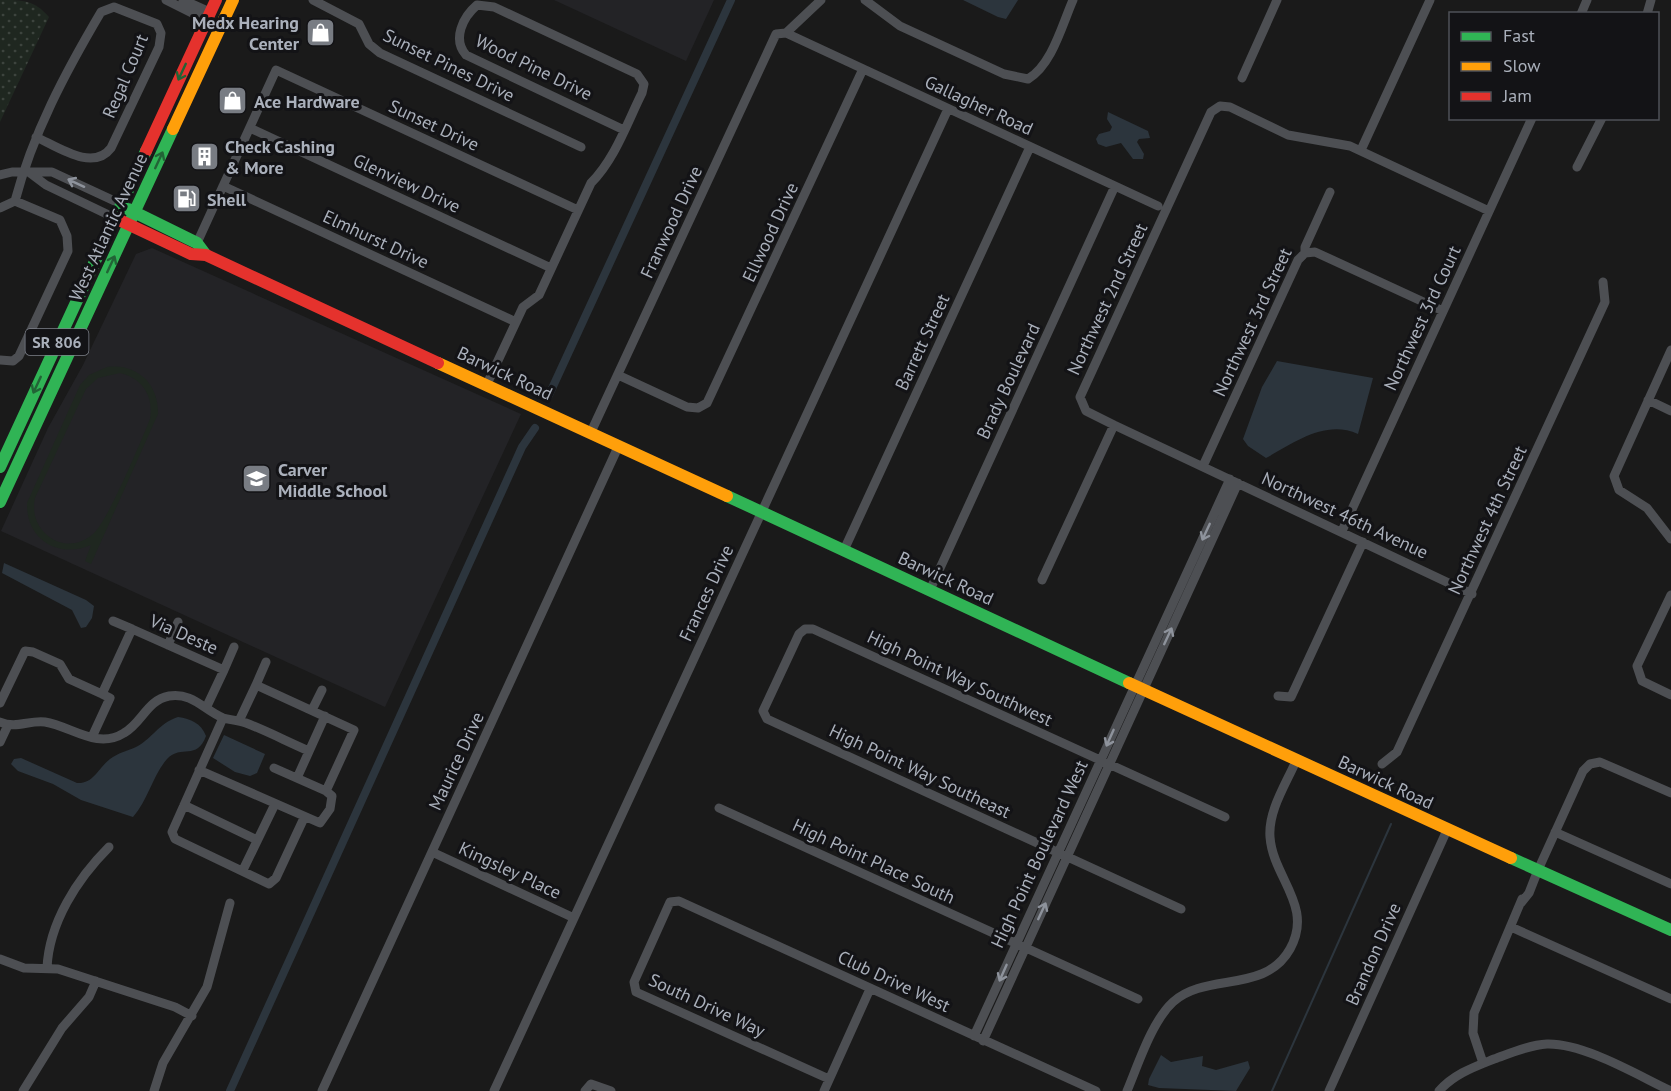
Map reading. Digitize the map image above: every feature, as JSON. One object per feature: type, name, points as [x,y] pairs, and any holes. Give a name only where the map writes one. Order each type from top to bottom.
[{"type":"street","points":[[166,0],[208,16]]},
{"type":"street","points":[[183,0],[208,16]]},
{"type":"street","name":"West Atlantic Avenue","points":[[0,466],[216,0]]},
{"type":"street","name":"West Atlantic Avenue","points":[[0,502],[233,0]]},
{"type":"street","name":"Sunset Pines Drive","points":[[313,0],[359,24],[369,44],[380,52],[581,147]]},
{"type":"street","points":[[786,33],[820,0]]},
{"type":"street","points":[[865,0],[900,26],[1004,74],[1019,78],[1031,77],[1044,64],[1073,0]]},
{"type":"street","points":[[1242,78],[1277,0]]},
{"type":"street","points":[[1430,0],[1361,150],[1489,212]]},
{"type":"street","name":"Wood Pine Drive","points":[[487,384],[527,302],[539,296],[591,183],[603,170],[624,130],[642,93],[644,84],[637,74],[494,7],[477,5],[470,12],[459,36],[460,46],[466,55],[624,130]]},
{"type":"street","name":"Regal Court","points":[[15,201],[36,137],[55,91],[101,12],[114,7],[157,24],[161,33],[159,48],[105,157],[95,160],[81,156],[36,137]]},
{"type":"street","name":"Gallagher Road","points":[[786,33],[1162,208]]},
{"type":"street","name":"Franwood Drive","points":[[591,432],[776,34],[786,33]]},
{"type":"street","name":"Ellwood Drive","points":[[618,375],[687,407],[703,406],[711,398],[863,69]]},
{"type":"street","name":"Sunset Drive","points":[[250,128],[276,70],[578,210]]},
{"type":"street","name":"Northwest 2nd Street","points":[[1080,402],[1082,392],[1162,208],[1211,112],[1220,106],[1230,107],[1288,135],[1345,144],[1361,150]]},
{"type":"street","name":"Frances Drive","points":[[494,1091],[948,109]]},
{"type":"street","name":"Northwest 3rd Court","points":[[1342,531],[1531,120]]},
{"type":"street","points":[[1577,167],[1601,120]]},
{"type":"street","points":[[196,243],[250,128]]},
{"type":"street","name":"Glenview Drive","points":[[250,128],[551,268]]},
{"type":"street","name":"Barrett Street","points":[[844,550],[1030,147]]},
{"type":"street","points":[[26,172],[46,185],[115,218]]},
{"type":"street","points":[[0,175],[52,172],[121,204]]},
{"type":"street","name":"Elmhurst Drive","points":[[223,186],[516,322]]},
{"type":"street","name":"Brady Boulevard","points":[[930,590],[1115,186]]},
{"type":"street","name":"Northwest 3rd Street","points":[[1203,466],[1298,260],[1305,253],[1305,247],[1330,192]]},
{"type":"street","points":[[0,208],[15,201],[60,220],[67,236],[68,251],[19,356],[13,361],[0,360]]},
{"type":"street","name":"Barwick Road","points":[[121,204],[132,219],[191,254],[206,255],[1296,760],[1671,930]]},
{"type":"street","name":"Barwick Road","points":[[115,218],[132,219],[196,243],[206,255]]},
{"type":"street","points":[[1305,253],[1315,252],[1443,311]]},
{"type":"street","name":"Northwest 4th Street","points":[[1382,764],[1397,752],[1472,594],[1605,302],[1603,282]]},
{"type":"street","points":[[1671,350],[1615,470],[1614,481],[1620,490],[1656,517],[1671,539]]},
{"type":"street","points":[[1648,400],[1671,411]]},
{"type":"street","name":"Northwest 46th Avenue","points":[[1080,402],[1086,411],[1114,425],[1472,594]]},
{"type":"street","points":[[1042,580],[1114,425]]},
{"type":"street","name":"Maurice Drive","points":[[322,1091],[619,445]]},
{"type":"street","points":[[1139,687],[1234,481]]},
{"type":"street","points":[[1278,696],[1291,697],[1363,542]]},
{"type":"street","points":[[1671,595],[1637,666],[1639,677],[1647,684],[1671,695]]},
{"type":"street","points":[[113,621],[132,629]]},
{"type":"street","points":[[168,645],[178,622]]},
{"type":"street","name":"Via Deste","points":[[102,694],[132,629],[224,670],[207,706]]},
{"type":"street","name":"High Point Way Southwest","points":[[767,719],[763,711],[799,634],[805,629],[813,629],[1225,817]]},
{"type":"street","points":[[224,670],[234,647]]},
{"type":"street","points":[[0,704],[25,651],[33,652],[60,664],[69,679],[110,698],[92,737]]},
{"type":"street","points":[[239,721],[266,662]]},
{"type":"street","points":[[256,685],[354,730],[326,791]]},
{"type":"street","name":"High Point Boulevard West","points":[[979,1039],[1139,687]]},
{"type":"street","points":[[312,710],[322,690]]},
{"type":"street","points":[[0,742],[4,724],[46,722],[92,737],[113,738],[124,733],[149,706],[170,696],[192,699],[207,706],[223,718],[239,721],[309,751]]},
{"type":"street","points":[[297,778],[325,716]]},
{"type":"street","points":[[223,718],[172,832],[175,839],[269,884],[276,879],[304,818]]},
{"type":"street","name":"High Point Way Southeast","points":[[767,719],[1180,909]]},
{"type":"street","points":[[1127,1091],[1159,1020],[1171,1004],[1197,989],[1264,974],[1280,962],[1293,943],[1298,913],[1271,848],[1270,828],[1275,808],[1296,760]]},
{"type":"street","points":[[1483,1063],[1473,1033],[1473,1013],[1521,903],[1529,893],[1583,771],[1590,764],[1600,762],[1671,793]]},
{"type":"street","points":[[200,770],[304,818],[320,823],[330,809],[332,796],[326,791],[274,768]]},
{"type":"street","points":[[243,870],[275,804]]},
{"type":"street","points":[[184,805],[257,840]]},
{"type":"street","name":"High Point Place South","points":[[719,808],[1138,999]]},
{"type":"street","name":"Brandon Drive","points":[[1329,1091],[1448,830]]},
{"type":"street","points":[[1555,832],[1671,884]]},
{"type":"street","points":[[47,968],[50,944],[64,908],[88,870],[109,848]]},
{"type":"street","name":"Kingsley Place","points":[[432,852],[574,918]]},
{"type":"street","name":"Club Drive West","points":[[679,901],[1096,1091]]},
{"type":"street","name":"South Drive Way","points":[[679,901],[670,902],[634,982],[636,992],[830,1079]]},
{"type":"street","points":[[154,1091],[163,1062],[207,987],[230,903]]},
{"type":"street","points":[[1511,927],[1671,999]]},
{"type":"street","points":[[0,959],[24,968],[47,968],[96,981],[175,1007],[192,1016]]},
{"type":"street","points":[[23,1091],[62,1028],[89,997],[96,981]]},
{"type":"street","points":[[824,1091],[870,989]]},
{"type":"street","points":[[1439,1091],[1462,1072],[1483,1063],[1525,1048],[1560,1045],[1583,1051],[1671,1091]]},
{"type":"street","points":[[585,1091],[591,1084],[611,1091]]},
{"type":"shaded area","points":[[0,0],[28,2],[49,17],[0,122]]},
{"type":"shaded area","points":[[554,0],[714,0],[686,61]]},
{"type":"shaded area","points":[[963,0],[1018,0],[1006,19]]},
{"type":"shaded area","points":[[1108,112],[1148,131],[1150,138],[1139,139],[1137,142],[1144,154],[1143,159],[1133,159],[1121,143],[1106,147],[1098,144],[1096,139],[1099,134],[1110,131],[1112,127],[1107,119]]},
{"type":"shaded area","name":"Carver Middle School","points":[[152,248],[521,414],[385,707],[1,531],[48,428],[83,365],[136,254]]},
{"type":"shaded area","points":[[1277,361],[1373,378],[1358,434],[1334,429],[1322,431],[1299,440],[1266,458],[1248,446],[1243,439],[1262,387]]},
{"type":"shaded area","points":[[107,367],[128,368],[137,372],[155,393],[158,414],[91,564],[85,561],[91,545],[67,550],[56,548],[38,536],[28,516],[27,503],[80,385],[89,375]],"holes":[[[120,373],[128,375],[145,389],[150,403],[150,419],[140,444],[99,527],[82,541],[70,544],[58,542],[47,535],[38,523],[35,498],[86,389],[98,378]]]},
{"type":"shaded area","points":[[4,563],[86,600],[94,606],[92,618],[86,627],[81,628],[72,610],[2,573]]},
{"type":"shaded area","points":[[178,717],[195,722],[206,736],[198,748],[172,755],[167,759],[133,817],[81,800],[53,784],[18,771],[11,764],[14,759],[21,758],[77,783],[83,783],[92,778],[110,759],[142,744],[166,723]]},
{"type":"shaded area","points":[[224,735],[265,754],[257,773],[250,776],[235,772],[213,758]]},
{"type":"shaded area","points":[[1161,1055],[1171,1062],[1203,1056],[1202,1066],[1216,1070],[1248,1061],[1250,1068],[1236,1091],[1159,1088],[1148,1085]]},
{"type":"waterway","points":[[549,395],[731,0]]},
{"type":"waterway","points":[[230,1091],[522,447],[535,428]]},
{"type":"waterway","points":[[1272,1091],[1391,824]]},
{"type":"traffic: fast","points":[[0,502],[173,129]]},
{"type":"traffic: fast","points":[[0,467],[146,151]]},
{"type":"traffic: fast","points":[[128,209],[197,243],[206,255]]},
{"type":"traffic: fast","points":[[727,496],[1129,683]]},
{"type":"traffic: fast","points":[[1511,858],[1671,930]]},
{"type":"traffic: slow","points":[[173,129],[233,0]]},
{"type":"traffic: slow","points":[[438,363],[727,496]]},
{"type":"traffic: slow","points":[[1129,683],[1511,858]]},
{"type":"traffic: jam","points":[[146,151],[216,0]]},
{"type":"traffic: jam","points":[[115,218],[191,254],[206,255],[438,363]]},
{"type":"place","name":"Medx Hearing Center","points":[[320,32]]},
{"type":"place","name":"Ace Hardware","points":[[233,101]]},
{"type":"place","name":"Check Cashing & More","points":[[204,156]]},
{"type":"place","name":"Shell","points":[[186,199]]},
{"type":"place","name":"Carver Middle School","points":[[257,479]]}]
